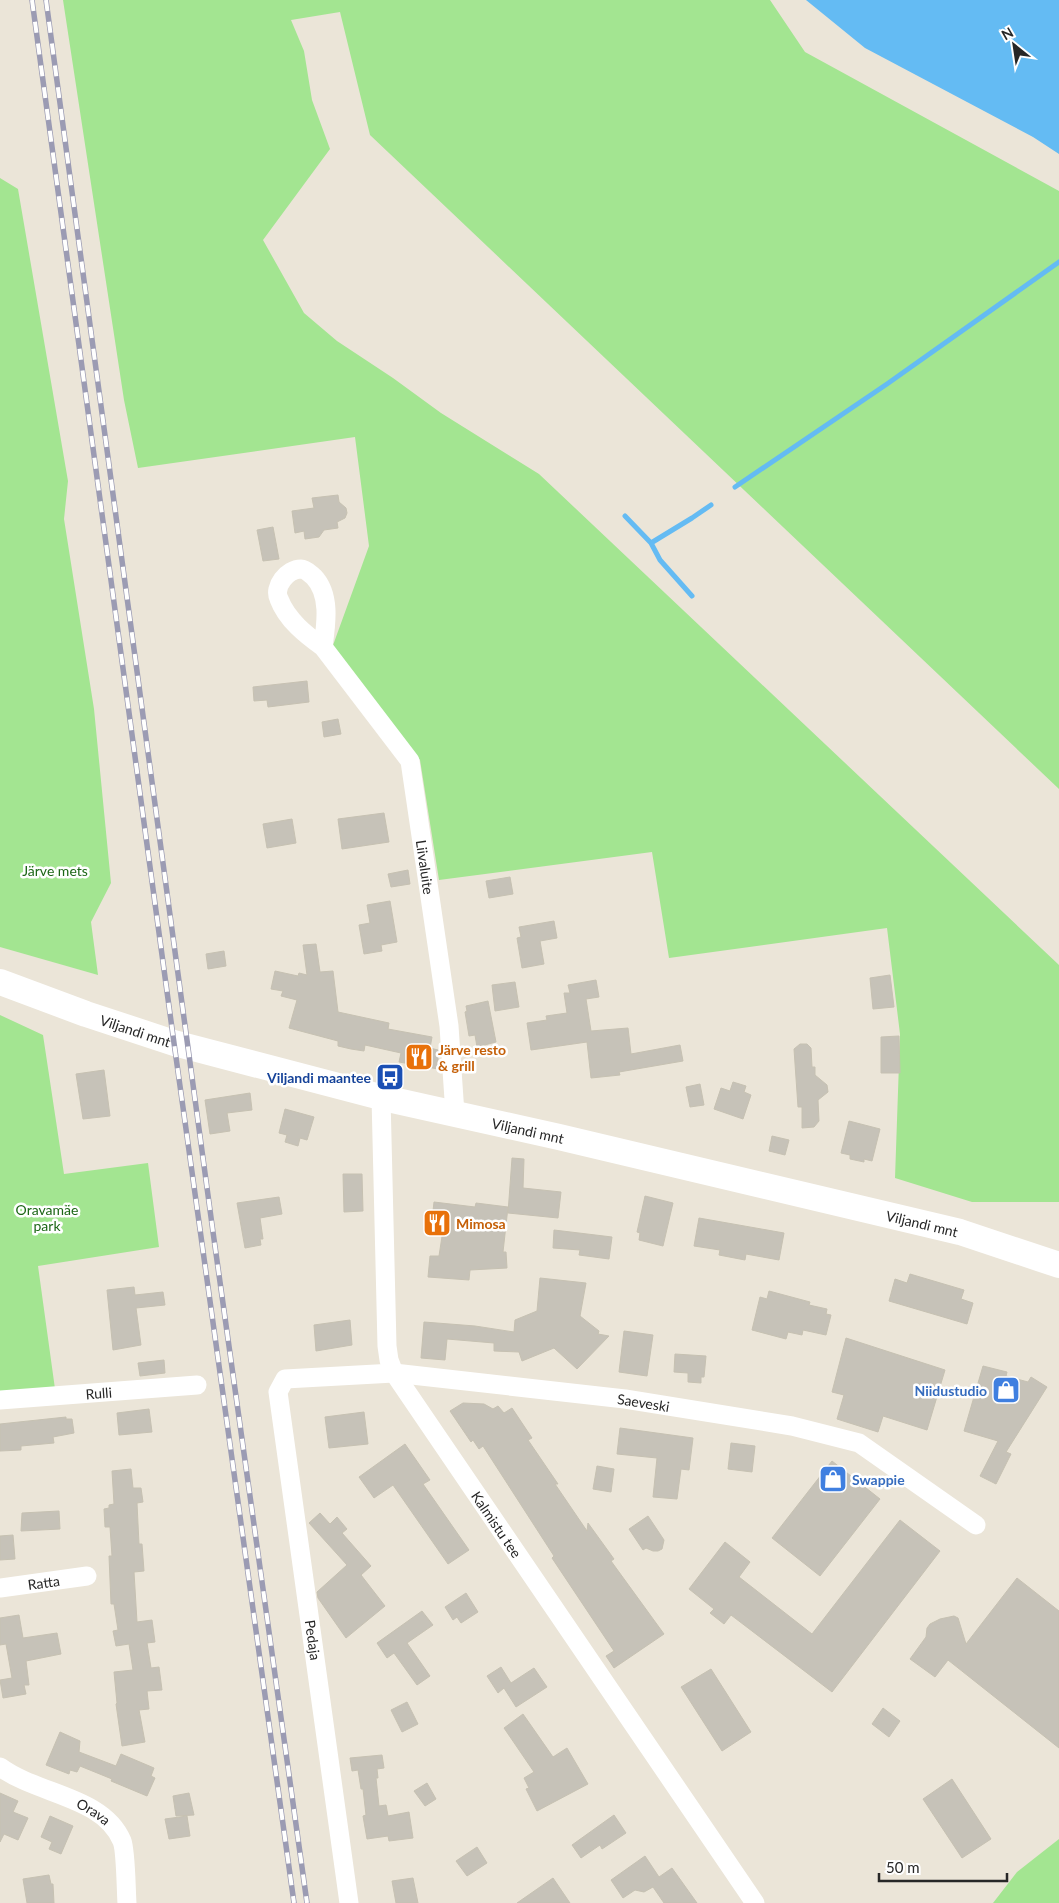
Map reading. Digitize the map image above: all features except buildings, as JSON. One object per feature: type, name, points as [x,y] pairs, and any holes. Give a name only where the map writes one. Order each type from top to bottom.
[{"type":"main road","name":"Viljandi mnt","points":[[0,982],[86,1014],[174,1043],[381,1098],[559,1136],[960,1232],[1059,1264]]},
{"type":"street","name":"Liivaluite","points":[[323,647],[410,761],[449,1026],[455,1114]]},
{"type":"street","name":"Kalmistu tee","points":[[381,1098],[387,1346],[389,1360],[394,1373],[755,1903]]},
{"type":"street","name":"Saeveski","points":[[285,1379],[394,1373],[625,1399],[792,1426],[859,1444],[976,1526]]},
{"type":"street","name":"Pedaja","points":[[285,1379],[278,1392],[349,1903]]},
{"type":"street","name":"Rulli","points":[[0,1400],[197,1385]]},
{"type":"street","name":"Ratta","points":[[0,1588],[87,1576]]},
{"type":"street","name":"Orava","points":[[0,1767],[20,1780],[93,1808],[107,1819],[122,1842],[127,1903]]},
{"type":"green space","points":[[63,0],[770,0],[805,52],[1059,191],[1059,789],[370,135],[340,12],[291,20],[304,51],[312,100],[330,149],[263,240],[304,313],[337,341],[441,413],[539,474],[1059,965],[1059,1202],[972,1202],[895,1178],[900,1034],[887,928],[669,958],[652,852],[439,880],[420,760],[332,648],[369,546],[355,437],[138,468],[124,400]]},
{"type":"green space","name":"Järve mets","points":[[0,178],[18,189],[68,481],[64,519],[94,709],[111,883],[91,922],[98,975],[0,947]]},
{"type":"green space","name":"Oravamäe park","points":[[0,1015],[43,1035],[64,1174],[148,1163],[159,1247],[38,1266],[56,1396],[0,1400]]},
{"type":"green space","points":[[1059,1839],[1059,1903],[993,1903],[1017,1872]]},
{"type":"water","points":[[806,0],[1059,0],[1059,154],[1033,137],[865,48]]},
{"type":"waterway","points":[[735,487],[887,384],[1059,262]]},
{"type":"waterway","points":[[651,543],[711,505]]},
{"type":"waterway","points":[[625,516],[651,543],[660,560],[692,596]]},
{"type":"railway","points":[[32,0],[174,1043],[294,1903]]},
{"type":"railway","points":[[46,0],[213,1232],[307,1903]]},
{"type":"place","name":"Järve resto & grill","points":[[419,1057]]},
{"type":"place","name":"Viljandi maantee","points":[[390,1077]]},
{"type":"place","name":"Mimosa","points":[[437,1223]]},
{"type":"place","name":"Niidustudio","points":[[1006,1390]]},
{"type":"place","name":"Swappie","points":[[833,1479]]}]
